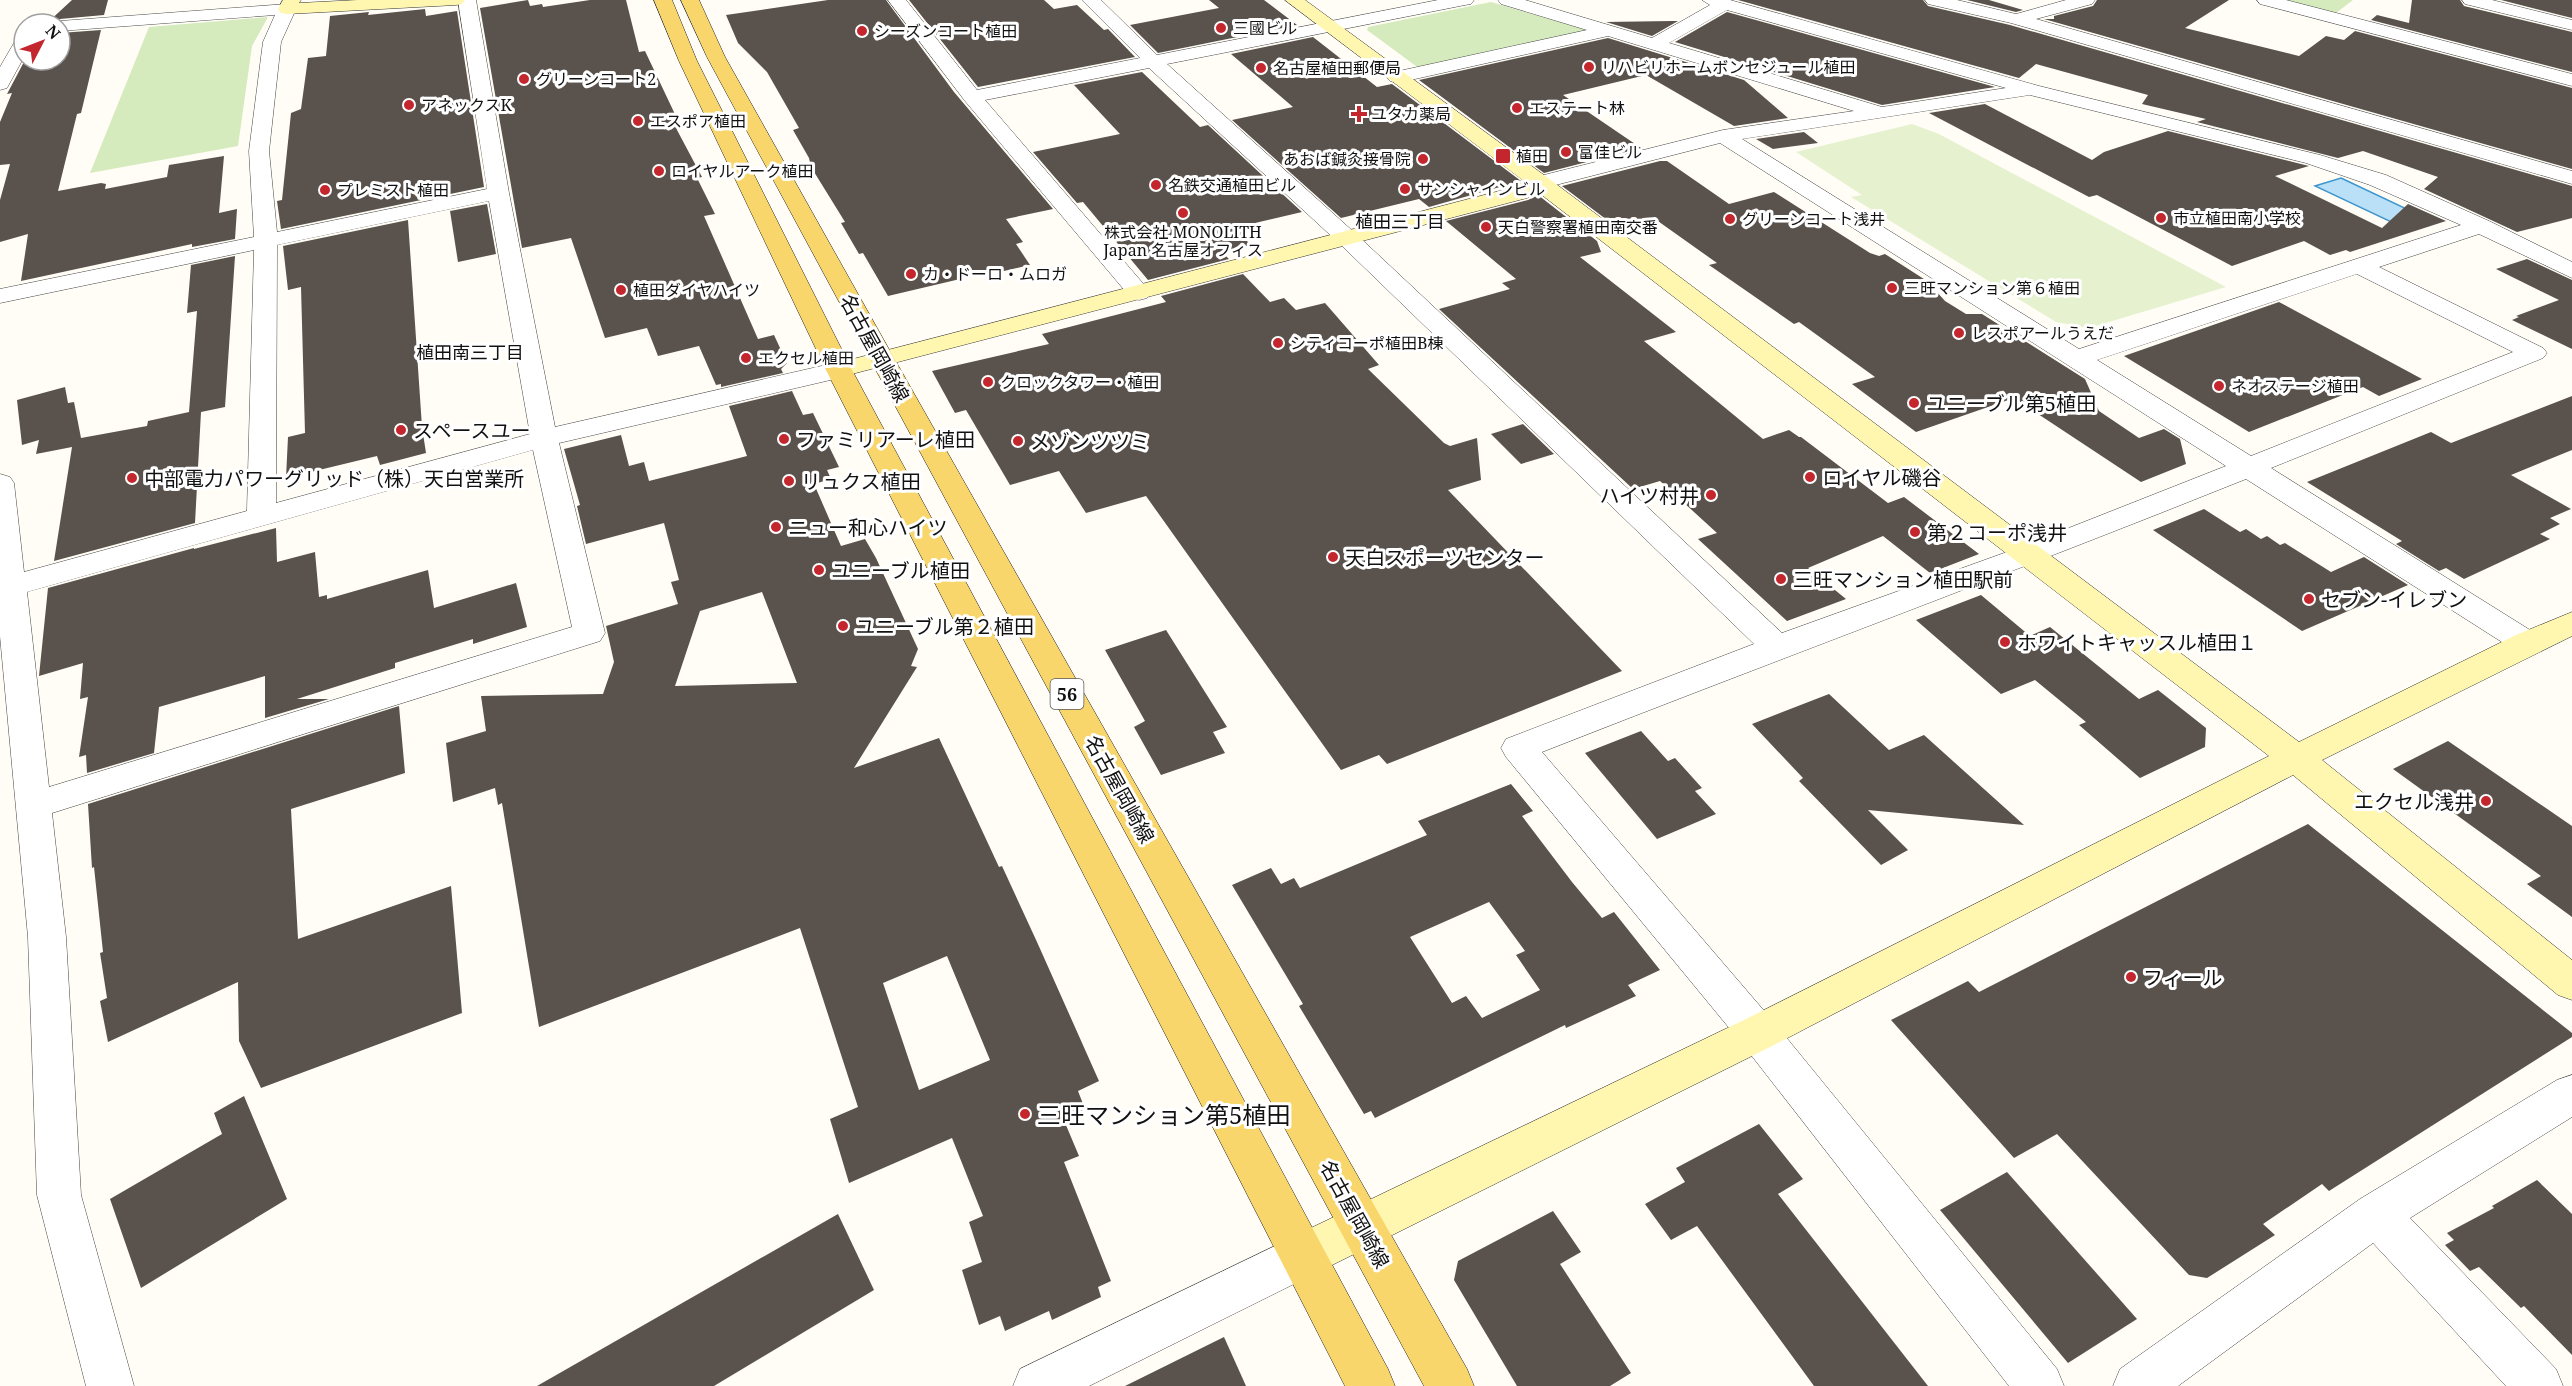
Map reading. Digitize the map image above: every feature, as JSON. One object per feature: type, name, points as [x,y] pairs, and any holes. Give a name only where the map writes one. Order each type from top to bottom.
[{"type":"main road","name":"名古屋岡崎線","points":[[663,0],[693,71],[839,370],[1305,1255],[1371,1386]]},
{"type":"main road","name":"名古屋岡崎線","points":[[690,0],[716,57],[882,360],[1450,1386]]},
{"type":"street","points":[[72,25],[290,5],[456,0]]},
{"type":"street","points":[[34,805],[589,633],[544,438],[498,193],[467,0]]},
{"type":"street","points":[[897,0],[972,97],[1139,293]]},
{"type":"street","points":[[1091,0],[1154,62],[1348,238],[1777,647]]},
{"type":"street","points":[[1294,0],[1540,183],[2296,758],[2572,983]]},
{"type":"street","points":[[972,97],[1465,0]]},
{"type":"street","points":[[1507,0],[1886,114]]},
{"type":"street","points":[[1934,0],[2016,19],[2572,178]]},
{"type":"street","points":[[2016,19],[2086,0]]},
{"type":"street","points":[[2266,0],[2572,80]]},
{"type":"street","points":[[2471,0],[2572,25]]},
{"type":"street","points":[[1654,44],[1718,2],[2032,90],[2313,159],[2378,180],[2481,226],[2572,271]]},
{"type":"street","points":[[261,515],[266,241],[259,151],[272,42],[290,5]]},
{"type":"street","points":[[1397,77],[1608,31]]},
{"type":"street","points":[[0,84],[12,62]]},
{"type":"street","points":[[11,586],[544,438],[882,360],[1518,193],[1540,183],[1723,136],[1886,114],[2032,90]]},
{"type":"street","points":[[1723,136],[2527,643]]},
{"type":"street","points":[[0,296],[498,193]]},
{"type":"street","points":[[2078,358],[2481,226]]},
{"type":"street","points":[[2040,1386],[1758,1033],[1518,748],[1777,647],[2029,555],[2534,353],[2358,266]]},
{"type":"street","points":[[0,483],[46,937],[59,1195],[110,1386]]},
{"type":"street","points":[[1037,1386],[1758,1033],[2296,758],[2527,643],[2572,623]]},
{"type":"street","points":[[2137,1386],[2376,1214],[2572,1094]]},
{"type":"street","points":[[2376,1214],[2539,1386]]},
{"type":"green space","points":[[2283,0],[2353,0],[2336,13]]},
{"type":"green space","points":[[1491,2],[1584,29],[1584,33],[1420,69],[1367,30],[1368,27]]},
{"type":"green space","points":[[268,17],[252,46],[238,146],[90,173],[149,27]]},
{"type":"green space","points":[[1912,124],[1939,134],[2226,287],[2089,328],[2056,322],[1851,197],[1862,195],[1796,152]]},
{"type":"water","points":[[2341,178],[2430,220],[2404,228],[2315,186]]},
{"type":"building","points":[[72,0],[108,0],[104,15],[72,18],[72,12],[59,12]]},
{"type":"building","points":[[528,0],[530,6],[542,4],[543,7],[590,0],[626,0],[639,52],[645,51],[682,129],[677,130],[702,177],[697,178],[715,214],[704,216],[758,339],[774,335],[787,363],[781,369],[783,373],[721,387],[721,384],[716,385],[699,346],[658,356],[647,328],[605,338],[571,238],[522,248],[480,8]]},
{"type":"building","points":[[828,0],[886,0],[954,92],[1053,209],[1006,219],[1023,242],[1016,244],[1030,265],[995,273],[994,271],[888,296],[863,253],[859,254],[841,223],[845,222],[811,167],[809,158],[793,130],[799,128],[767,72],[738,43],[726,15]]},
{"type":"building","points":[[909,0],[1044,0],[1054,9],[1077,5],[1104,30],[1108,29],[1135,57],[978,87]]},
{"type":"building","name":"三國ビル","points":[[1209,0],[1264,0],[1297,25],[1158,53],[1130,25],[1219,8]]},
{"type":"building","points":[[1738,0],[1923,0],[1928,6],[2010,25],[2572,186],[2572,218],[2517,232],[2424,189],[2438,177],[2363,151],[2338,158],[2197,122],[2206,119],[2142,104],[2148,95],[2036,64],[2019,78]]},
{"type":"building","points":[[1967,0],[1989,0],[2023,10],[2016,12]]},
{"type":"building","points":[[2097,0],[2229,0],[2185,28],[2299,56],[2326,36],[2344,40],[2355,31],[2572,88],[2572,169],[2044,19],[2054,19],[2054,16],[2093,6]]},
{"type":"building","points":[[2412,0],[2460,0],[2464,6],[2572,32],[2572,72],[2371,20],[2377,15],[2409,23]]},
{"type":"building","points":[[2501,0],[2572,0],[2572,18]]},
{"type":"building","points":[[425,9],[426,16],[457,11],[484,187],[281,229],[277,201],[282,200],[291,113],[301,109],[308,58],[326,56],[330,16]]},
{"type":"building","points":[[1727,12],[1995,87],[1882,105],[1675,42]]},
{"type":"building","points":[[1678,21],[1652,36],[1606,22]]},
{"type":"building","points":[[101,30],[81,113],[77,114],[58,191],[101,183],[106,184],[105,189],[167,177],[169,165],[224,156],[219,213],[237,209],[235,239],[192,247],[192,244],[21,281],[28,234],[0,242],[0,200],[10,164],[0,165],[0,122],[12,93],[7,94],[19,72],[72,72],[72,32]]},
{"type":"building","points":[[1313,37],[1377,87],[1392,84],[1521,181],[1429,207],[1419,199],[1341,218],[1232,120],[1293,107],[1231,54]]},
{"type":"building","points":[[1608,38],[1744,80],[1788,118],[1734,126],[1646,75],[1563,95],[1641,148],[1544,173],[1419,80]]},
{"type":"building","name":"名鉄交通植田ビル","points":[[1142,72],[1200,127],[1208,125],[1302,212],[1255,223],[1260,229],[1240,234],[1251,245],[1222,252],[1229,259],[1148,280],[1083,202],[1077,203],[1033,152],[1120,134],[1074,85]]},
{"type":"building","points":[[1985,104],[2092,160],[2104,152],[2168,131],[2309,166],[2275,176],[2382,228],[2408,204],[2446,221],[2350,252],[2346,250],[2330,255],[2304,241],[2232,266],[2097,195],[2089,197],[1929,113]]},
{"type":"building","points":[[1804,132],[1818,143],[1773,149],[1756,139]]},
{"type":"building","points":[[1667,161],[1729,204],[1774,192],[1870,253],[1879,256],[1885,254],[1927,281],[1945,301],[1966,314],[1982,314],[2085,379],[2099,411],[2139,438],[2164,429],[2180,439],[2186,464],[2141,482],[2014,398],[1916,432],[1852,384],[1875,377],[1799,322],[1794,324],[1709,265],[1717,263],[1655,219],[1619,229],[1562,186]]},
{"type":"building","points":[[1538,195],[1597,241],[1601,252],[1580,257],[1676,332],[1644,341],[1763,439],[1789,430],[1888,503],[1904,497],[1979,554],[1930,573],[1883,536],[1808,568],[1846,599],[1787,621],[1698,539],[1717,533],[1660,481],[1633,489],[1439,309],[1510,289],[1502,283],[1516,279],[1446,221],[1528,200]]},
{"type":"building","points":[[487,204],[496,254],[458,262],[450,211]]},
{"type":"building","points":[[408,220],[422,427],[426,453],[380,465],[377,456],[286,478],[288,437],[305,433],[301,287],[288,290],[283,246]]},
{"type":"building","points":[[235,256],[225,407],[201,412],[195,523],[54,561],[72,447],[36,454],[39,440],[22,445],[17,400],[65,387],[68,403],[74,402],[81,438],[147,426],[148,421],[189,412],[197,311],[187,313],[191,265]]},
{"type":"building","points":[[2527,259],[2572,280],[2572,349],[2512,320],[2519,317],[2516,316],[2559,300],[2496,269]]},
{"type":"building","points":[[1243,274],[1270,302],[1284,298],[1296,310],[1325,303],[1379,365],[1368,369],[1444,443],[1450,446],[1477,438],[1481,480],[1448,490],[1622,671],[1387,764],[1379,755],[1341,770],[1146,496],[1086,513],[1059,471],[1010,485],[966,410],[955,413],[932,371],[1049,344],[1042,334],[1166,302],[1161,296]]},
{"type":"building","points":[[2279,302],[2422,379],[2379,396],[2363,387],[2249,432],[2124,356]]},
{"type":"building","points":[[792,391],[803,415],[813,413],[839,467],[827,470],[831,479],[814,484],[841,546],[865,539],[918,649],[911,666],[917,667],[854,768],[939,738],[999,867],[1002,866],[1099,1081],[1078,1091],[1085,1109],[1063,1118],[1079,1156],[1064,1162],[1111,1281],[1098,1287],[1101,1297],[1052,1320],[1049,1311],[1005,1331],[1000,1316],[979,1325],[962,1270],[982,1262],[969,1222],[983,1216],[952,1138],[849,1183],[830,1119],[858,1107],[800,928],[539,1027],[502,803],[498,805],[495,788],[453,802],[446,743],[486,731],[481,696],[603,694],[614,662],[606,626],[678,604],[671,582],[679,580],[664,523],[586,544],[577,506],[580,505],[564,449],[621,435],[629,466],[644,462],[649,481],[747,456],[729,406]],"holes":[[[762,592],[797,683],[675,686],[700,611]],[[947,956],[990,1060],[919,1090],[883,983]]]},
{"type":"building","points":[[2572,396],[2572,450],[2511,475],[2571,509],[2550,518],[2560,524],[2540,534],[2550,539],[2464,579],[2446,568],[2439,571],[2396,544],[2402,541],[2307,482],[2431,432],[2451,443]]},
{"type":"building","points":[[1523,424],[1554,454],[1521,464],[1491,434]]},
{"type":"building","points":[[2204,509],[2240,532],[2246,529],[2261,539],[2267,536],[2280,545],[2285,543],[2331,572],[2364,557],[2408,585],[2302,631],[2153,530]]},
{"type":"building","points":[[276,528],[277,562],[315,552],[319,597],[327,595],[327,599],[428,570],[434,608],[516,583],[527,627],[473,644],[473,639],[395,663],[395,668],[297,699],[329,699],[265,718],[265,676],[159,707],[154,753],[87,773],[86,755],[79,757],[88,697],[80,699],[83,663],[39,676],[48,588]]},
{"type":"building","points":[[1981,595],[2030,636],[2050,627],[2139,699],[2158,690],[2206,728],[2205,747],[2140,778],[2079,725],[2086,722],[2035,680],[2001,694],[1916,620]]},
{"type":"building","points":[[1166,630],[1227,727],[1213,732],[1225,753],[1161,775],[1134,727],[1145,721],[1105,650]]},
{"type":"building","points":[[1829,694],[1889,750],[1924,735],[2024,825],[1868,810],[1908,850],[1881,865],[1799,781],[1803,778],[1752,724]]},
{"type":"building","points":[[399,706],[405,773],[291,809],[298,939],[451,886],[462,1013],[261,1088],[239,1041],[238,982],[108,1042],[100,1001],[107,998],[100,953],[103,952],[94,867],[92,868],[88,804]]},
{"type":"building","points":[[1641,731],[1668,761],[1675,758],[1702,788],[1695,791],[1716,814],[1657,839],[1585,753]]},
{"type":"building","name":"エクセル浅井","points":[[2448,741],[2572,826],[2572,917],[2527,884],[2541,876],[2393,769]]},
{"type":"building","points":[[1511,784],[1533,811],[1522,816],[1572,882],[1602,918],[1614,912],[1660,970],[1628,985],[1636,996],[1566,1028],[1565,1025],[1375,1118],[1371,1111],[1364,1114],[1299,1006],[1303,1004],[1232,885],[1271,868],[1281,884],[1294,878],[1300,888],[1427,835],[1418,821]],"holes":[[[1489,902],[1525,951],[1516,955],[1540,990],[1482,1018],[1466,996],[1452,1003],[1410,937]]]},
{"type":"building","points":[[2308,824],[2572,1033],[2572,1037],[2329,1191],[2322,1184],[2263,1224],[2275,1235],[2207,1278],[2189,1275],[2057,1134],[2014,1158],[1891,1020],[1968,981],[1979,992]]},
{"type":"building","points":[[244,1096],[287,1199],[141,1288],[110,1199],[222,1134],[214,1113]]},
{"type":"building","points":[[1759,1124],[1803,1179],[1778,1194],[1928,1386],[1814,1386],[1697,1226],[1671,1240],[1645,1204],[1685,1182],[1676,1168]]},
{"type":"building","points":[[2007,1172],[2137,1319],[2068,1363],[1940,1210]]},
{"type":"building","points":[[2537,1180],[2572,1214],[2572,1355],[2524,1306],[2521,1308],[2479,1267],[2470,1271],[2445,1245],[2454,1240],[2447,1233],[2494,1208],[2492,1206]]},
{"type":"building","points":[[1553,1211],[1581,1252],[1560,1264],[1631,1373],[1610,1386],[1517,1386],[1454,1280],[1458,1261]]},
{"type":"building","points":[[838,1214],[874,1290],[714,1386],[537,1386]]},
{"type":"building","points":[[1224,1337],[1246,1386],[1125,1386]]},
{"type":"place","name":"三國ビル","points":[[1221,28]]},
{"type":"place","name":"シーズンコート植田","points":[[862,31]]},
{"type":"place","name":"リハビリホームボンセジュール植田","points":[[1589,67]]},
{"type":"place","name":"名古屋植田郵便局","points":[[1261,68]]},
{"type":"place","name":"グリーンコート2","points":[[524,79]]},
{"type":"place","name":"アネックスK","points":[[409,105]]},
{"type":"place","name":"エステート林","points":[[1517,108]]},
{"type":"place","name":"ユタカ薬局","points":[[1359,114]]},
{"type":"place","name":"エスポア植田","points":[[638,121]]},
{"type":"place","name":"富佳ビル","points":[[1566,152]]},
{"type":"place","name":"植田","points":[[1503,156]]},
{"type":"place","name":"あおば鍼灸接骨院","points":[[1423,159]]},
{"type":"place","name":"ロイヤルアーク植田","points":[[659,171]]},
{"type":"place","name":"名鉄交通植田ビル","points":[[1156,185]]},
{"type":"place","name":"サンシャインビル","points":[[1405,189]]},
{"type":"place","name":"プレミスト植田","points":[[325,190]]},
{"type":"place","name":"株式会社 MONOLITH Japan 名古屋オフィス","points":[[1183,213]]},
{"type":"place","name":"市立植田南小学校","points":[[2161,218]]},
{"type":"place","name":"グリーンコート浅井","points":[[1730,219]]},
{"type":"place","name":"天白警察署植田南交番","points":[[1486,227]]},
{"type":"place","name":"カ・ドーロ・ムロガ","points":[[911,274]]},
{"type":"place","name":"三旺マンション第６植田","points":[[1892,288]]},
{"type":"place","name":"植田ダイヤハイツ","points":[[621,290]]},
{"type":"place","name":"レスポアールうえだ","points":[[1959,333]]},
{"type":"place","name":"シティコーポ植田B棟","points":[[1278,343]]},
{"type":"place","name":"エクセル植田","points":[[746,358]]},
{"type":"place","name":"クロックタワー・植田","points":[[988,382]]},
{"type":"place","name":"ネオステージ植田","points":[[2219,386]]},
{"type":"place","name":"ユニーブル第5植田","points":[[1914,403]]},
{"type":"place","name":"スペースユー","points":[[401,430]]},
{"type":"place","name":"ファミリアーレ植田","points":[[784,439]]},
{"type":"place","name":"メゾンツツミ","points":[[1018,441]]},
{"type":"place","name":"ロイヤル磯谷","points":[[1810,477]]},
{"type":"place","name":"中部電力パワーグリッド（株）天白営業所","points":[[132,478]]},
{"type":"place","name":"リュクス植田","points":[[789,481]]},
{"type":"place","name":"ハイツ村井","points":[[1711,495]]},
{"type":"place","name":"ニュー和心ハイツ","points":[[776,527]]},
{"type":"place","name":"第２コーポ浅井","points":[[1915,532]]},
{"type":"place","name":"天白スポーツセンター","points":[[1333,557]]},
{"type":"place","name":"ユニーブル植田","points":[[819,570]]},
{"type":"place","name":"三旺マンション植田駅前","points":[[1781,579]]},
{"type":"place","name":"セブン-イレブン","points":[[2309,599]]},
{"type":"place","name":"ユニーブル第２植田","points":[[843,626]]},
{"type":"place","name":"ホワイトキャッスル植田１","points":[[2005,642]]},
{"type":"place","name":"エクセル浅井","points":[[2486,801]]},
{"type":"place","name":"フィール","points":[[2131,977]]},
{"type":"place","name":"三旺マンション第5植田","points":[[1025,1114]]},
{"type":"district","name":"植田三丁目","points":[[1400,221]]},
{"type":"district","name":"植田南三丁目","points":[[470,352]]}]
